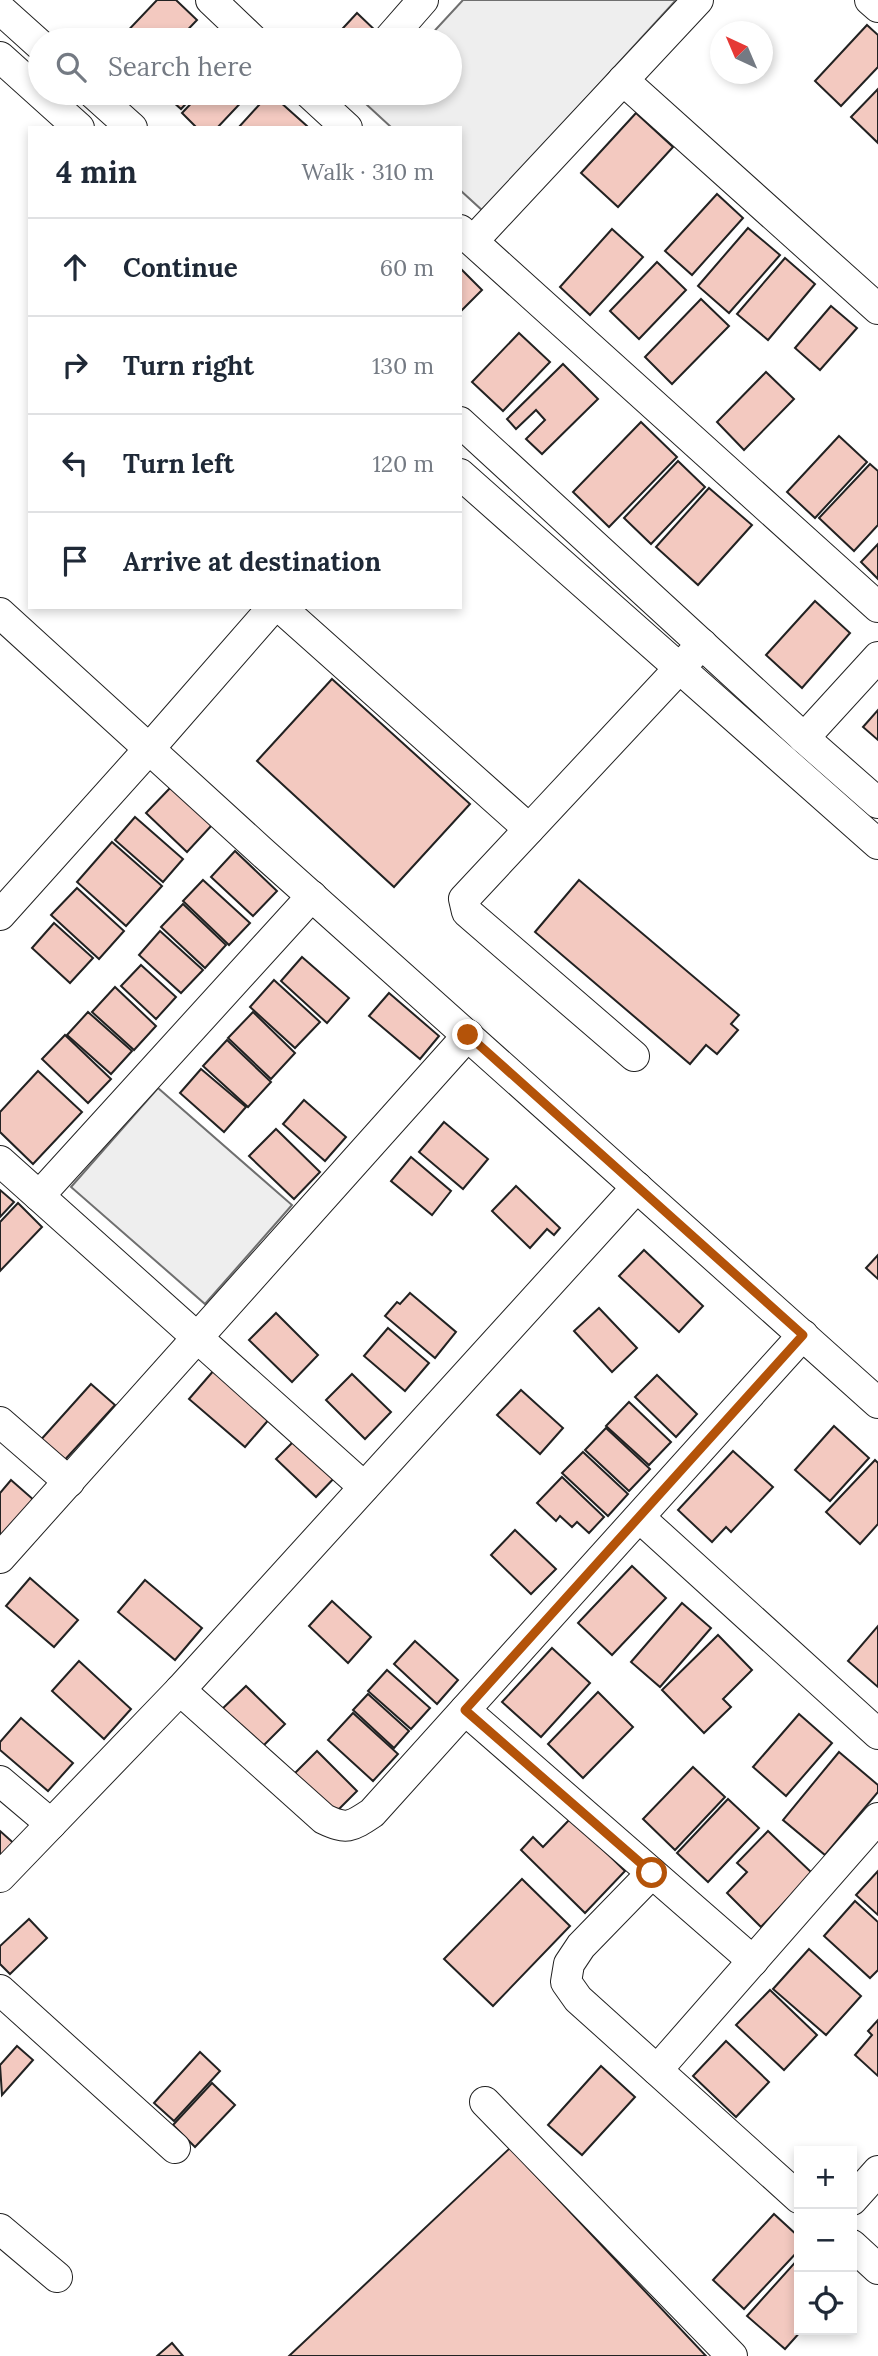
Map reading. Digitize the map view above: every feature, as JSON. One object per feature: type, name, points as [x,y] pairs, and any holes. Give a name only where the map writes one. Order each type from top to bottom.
[{"type":"street","points":[[211,0],[240,28]]},
{"type":"street","points":[[398,28],[423,0]]},
{"type":"street","points":[[698,0],[624,80],[467,236],[878,607]]},
{"type":"street","points":[[870,0],[878,7]]},
{"type":"street","points":[[0,9],[28,34]]},
{"type":"street","points":[[0,57],[28,82]]},
{"type":"street","points":[[624,80],[878,309]]},
{"type":"street","points":[[53,105],[77,126]]},
{"type":"street","points":[[106,105],[130,126]]},
{"type":"street","points":[[462,424],[878,803]]},
{"type":"street","points":[[462,476],[878,844]]},
{"type":"street","points":[[0,915],[271,609]]},
{"type":"street","points":[[282,609],[528,828]]},
{"type":"street","points":[[0,613],[637,1187],[803,1335],[876,1396]]},
{"type":"street","points":[[634,1056],[477,921],[464,906],[464,899],[702,644]]},
{"type":"street","points":[[804,738],[878,657]]},
{"type":"street","points":[[39,1196],[312,896]]},
{"type":"street","points":[[0,1558],[468,1035]]},
{"type":"street","points":[[0,1161],[364,1487]]},
{"type":"street","points":[[0,1877],[180,1690],[637,1187]]},
{"type":"street","points":[[180,1690],[324,1819],[341,1827],[356,1823],[372,1813],[803,1335]]},
{"type":"street","points":[[0,1422],[69,1482]]},
{"type":"street","points":[[640,1518],[878,1734]]},
{"type":"street","points":[[465,1710],[752,1961]]},
{"type":"street","points":[[0,1781],[51,1824]]},
{"type":"street","points":[[657,2070],[878,1818]]},
{"type":"street","points":[[652,1873],[581,1946],[569,1964],[566,1982],[578,1999],[794,2193]]},
{"type":"street","points":[[0,1990],[175,2148]]},
{"type":"street","points":[[485,2102],[732,2356]]},
{"type":"street","points":[[857,2194],[878,2171]]},
{"type":"street","points":[[0,2229],[57,2277]]},
{"type":"street","points":[[857,2250],[878,2269]]},
{"type":"shaded area","points":[[463,0],[676,0],[483,211],[462,192],[462,126],[390,126],[367,105],[462,105],[462,28],[437,28]]},
{"type":"shaded area","points":[[158,1088],[292,1205],[205,1304],[71,1187]]},
{"type":"building","points":[[157,0],[176,0],[197,20],[189,28],[130,28]]},
{"type":"building","points":[[357,13],[373,28],[343,28]]},
{"type":"building","points":[[867,25],[878,35],[878,67],[841,106],[815,81]]},
{"type":"building","points":[[878,89],[878,143],[851,117]]},
{"type":"building","points":[[190,105],[239,105],[219,126],[195,126],[182,113]]},
{"type":"building","points":[[259,105],[283,105],[307,126],[240,126]]},
{"type":"building","points":[[636,113],[673,147],[618,207],[581,173]]},
{"type":"building","points":[[717,194],[743,218],[692,275],[665,251]]},
{"type":"building","points":[[748,228],[780,255],[729,313],[698,286]]},
{"type":"building","points":[[612,229],[643,257],[590,315],[560,287]]},
{"type":"building","points":[[785,258],[815,284],[768,340],[737,314]]},
{"type":"building","points":[[657,262],[686,290],[639,339],[610,311]]},
{"type":"building","points":[[462,270],[482,290],[462,310]]},
{"type":"building","points":[[701,299],[729,326],[672,384],[645,357]]},
{"type":"building","points":[[831,306],[857,328],[820,370],[795,348]]},
{"type":"building","points":[[519,333],[550,362],[503,411],[472,382]]},
{"type":"building","points":[[563,364],[598,399],[542,454],[526,439],[545,420],[536,410],[516,429],[507,419]]},
{"type":"building","points":[[766,372],[794,399],[744,450],[717,422]]},
{"type":"building","points":[[641,422],[677,457],[609,527],[573,492]]},
{"type":"building","points":[[839,436],[867,462],[815,518],[787,492]]},
{"type":"building","points":[[678,461],[705,487],[651,544],[624,518]]},
{"type":"building","points":[[870,464],[878,471],[878,525],[854,551],[819,518]]},
{"type":"building","points":[[709,488],[752,525],[698,585],[656,547]]},
{"type":"building","points":[[878,544],[878,579],[861,562]]},
{"type":"building","points":[[815,601],[850,633],[802,688],[766,655]]},
{"type":"building","points":[[332,679],[470,804],[394,887],[257,761]]},
{"type":"building","points":[[878,710],[878,740],[863,727]]},
{"type":"building","points":[[171,787],[212,825],[187,852],[146,813]]},
{"type":"building","points":[[135,817],[183,859],[163,882],[115,840]]},
{"type":"building","points":[[112,842],[162,886],[126,926],[77,882]]},
{"type":"building","points":[[235,851],[277,891],[253,916],[211,877]]},
{"type":"building","points":[[203,880],[250,923],[229,945],[183,901]]},
{"type":"building","points":[[579,880],[739,1015],[731,1024],[738,1030],[717,1054],[706,1045],[690,1064],[535,932]]},
{"type":"building","points":[[77,888],[124,931],[99,959],[51,915]]},
{"type":"building","points":[[183,904],[226,945],[205,968],[161,927]]},
{"type":"building","points":[[54,923],[93,958],[70,983],[32,948]]},
{"type":"building","points":[[160,931],[203,970],[181,993],[139,955]]},
{"type":"building","points":[[302,957],[349,998],[327,1023],[281,981]]},
{"type":"building","points":[[141,965],[176,997],[156,1019],[121,986]]},
{"type":"building","points":[[274,980],[320,1022],[295,1048],[250,1007]]},
{"type":"building","points":[[115,987],[156,1026],[134,1050],[92,1012]]},
{"type":"building","points":[[389,993],[439,1036],[420,1059],[369,1016]]},
{"type":"building","points":[[88,1012],[132,1051],[111,1074],[67,1035]]},
{"type":"building","points":[[253,1012],[295,1053],[271,1079],[228,1038]]},
{"type":"building","points":[[65,1035],[111,1079],[88,1103],[42,1059]]},
{"type":"building","points":[[227,1040],[271,1082],[248,1107],[203,1066]]},
{"type":"building","points":[[201,1069],[246,1107],[224,1132],[180,1093]]},
{"type":"building","points":[[38,1071],[82,1112],[33,1164],[0,1132],[0,1112]]},
{"type":"building","points":[[304,1100],[346,1137],[325,1161],[283,1124]]},
{"type":"building","points":[[444,1122],[488,1159],[463,1189],[419,1152]]},
{"type":"building","points":[[276,1129],[320,1172],[294,1199],[249,1156]]},
{"type":"building","points":[[411,1157],[451,1191],[432,1215],[391,1181]]},
{"type":"building","points":[[516,1186],[560,1228],[554,1235],[547,1229],[530,1248],[492,1211]]},
{"type":"building","points":[[0,1190],[14,1202],[0,1217]]},
{"type":"building","points":[[18,1203],[42,1227],[0,1271],[0,1222]]},
{"type":"building","points":[[644,1250],[703,1306],[679,1332],[619,1276]]},
{"type":"building","points":[[878,1255],[878,1279],[866,1268]]},
{"type":"building","points":[[410,1293],[456,1332],[435,1358],[385,1316],[397,1302],[400,1304]]},
{"type":"building","points":[[599,1308],[637,1348],[612,1372],[574,1331]]},
{"type":"building","points":[[276,1313],[318,1355],[292,1382],[249,1340]]},
{"type":"building","points":[[388,1328],[429,1363],[405,1391],[364,1356]]},
{"type":"building","points":[[215,1369],[271,1417],[245,1447],[189,1399]]},
{"type":"building","points":[[352,1374],[391,1412],[365,1439],[326,1400]]},
{"type":"building","points":[[657,1375],[697,1414],[676,1437],[635,1397]]},
{"type":"building","points":[[91,1384],[115,1405],[61,1464],[38,1443]]},
{"type":"building","points":[[521,1390],[563,1428],[540,1454],[497,1415]]},
{"type":"building","points":[[629,1402],[671,1442],[649,1465],[606,1426]]},
{"type":"building","points":[[834,1426],[869,1458],[830,1501],[795,1470]]},
{"type":"building","points":[[606,1428],[650,1469],[629,1491],[585,1450]]},
{"type":"building","points":[[300,1435],[339,1473],[316,1497],[276,1459]]},
{"type":"building","points":[[733,1451],[773,1487],[731,1532],[726,1527],[712,1542],[678,1510]]},
{"type":"building","points":[[583,1452],[628,1494],[608,1516],[562,1473]]},
{"type":"building","points":[[875,1460],[878,1463],[878,1524],[860,1544],[826,1512]]},
{"type":"building","points":[[562,1477],[604,1517],[589,1533],[577,1522],[572,1527],[560,1516],[556,1521],[537,1503]]},
{"type":"building","points":[[11,1480],[35,1501],[0,1540],[0,1493]]},
{"type":"building","points":[[515,1530],[556,1569],[531,1594],[491,1555]]},
{"type":"building","points":[[632,1566],[666,1598],[612,1655],[578,1623]]},
{"type":"building","points":[[30,1578],[78,1620],[54,1647],[6,1606]]},
{"type":"building","points":[[145,1580],[202,1628],[175,1660],[118,1612]]},
{"type":"building","points":[[332,1601],[371,1637],[348,1663],[309,1626]]},
{"type":"building","points":[[682,1603],[711,1628],[660,1687],[631,1662]]},
{"type":"building","points":[[878,1626],[878,1687],[848,1661]]},
{"type":"building","points":[[718,1635],[752,1670],[723,1699],[731,1707],[704,1733],[662,1690]]},
{"type":"building","points":[[415,1641],[458,1680],[437,1704],[394,1664]]},
{"type":"building","points":[[552,1648],[590,1683],[541,1737],[502,1702]]},
{"type":"building","points":[[79,1661],[131,1709],[104,1739],[52,1691]]},
{"type":"building","points":[[387,1670],[430,1708],[411,1729],[368,1691]]},
{"type":"building","points":[[246,1686],[285,1724],[259,1750],[220,1711]]},
{"type":"building","points":[[598,1692],[633,1727],[583,1778],[548,1744]]},
{"type":"building","points":[[368,1694],[409,1731],[394,1748],[353,1710]]},
{"type":"building","points":[[353,1713],[398,1754],[373,1781],[328,1740]]},
{"type":"building","points":[[799,1714],[832,1743],[786,1796],[753,1767]]},
{"type":"building","points":[[21,1718],[73,1763],[48,1791],[0,1750],[0,1742]]},
{"type":"building","points":[[317,1751],[357,1791],[334,1814],[294,1774]]},
{"type":"building","points":[[839,1752],[878,1785],[878,1792],[825,1855],[783,1820]]},
{"type":"building","points":[[693,1767],[725,1797],[675,1850],[643,1819]]},
{"type":"building","points":[[728,1799],[759,1828],[708,1882],[677,1853]]},
{"type":"building","points":[[571,1818],[625,1871],[585,1913],[521,1850],[533,1837],[543,1847]]},
{"type":"building","points":[[0,1831],[18,1847],[0,1867]]},
{"type":"building","points":[[768,1831],[812,1873],[761,1927],[727,1893],[747,1872],[737,1863]]},
{"type":"building","points":[[878,1871],[878,1915],[856,1895]]},
{"type":"building","points":[[522,1879],[570,1926],[493,2006],[444,1959]]},
{"type":"building","points":[[855,1901],[878,1922],[878,1970],[870,1978],[824,1936]]},
{"type":"building","points":[[29,1919],[47,1938],[10,1974],[0,1964],[0,1946]]},
{"type":"building","points":[[809,1949],[861,1996],[826,2035],[773,1989]]},
{"type":"building","points":[[770,1990],[817,2035],[784,2070],[736,2025]]},
{"type":"building","points":[[878,2020],[878,2076],[855,2055],[872,2035],[868,2031]]},
{"type":"building","points":[[726,2041],[769,2082],[736,2117],[693,2076]]},
{"type":"building","points":[[17,2046],[33,2060],[2,2095],[0,2065]]},
{"type":"building","points":[[200,2052],[220,2071],[174,2121],[154,2103]]},
{"type":"building","points":[[601,2066],[635,2097],[582,2155],[548,2125]]},
{"type":"building","points":[[212,2083],[235,2105],[195,2147],[173,2125]]},
{"type":"building","points":[[510,2148],[706,2356],[289,2356]]},
{"type":"building","points":[[774,2214],[794,2232],[794,2255],[744,2309],[713,2280]]},
{"type":"building","points":[[794,2264],[794,2335],[798,2335],[785,2349],[747,2316]]},
{"type":"building","points":[[172,2343],[183,2356],[157,2356]]},
{"type":"route","points":[[468,1035],[803,1335],[465,1710],[652,1873]]}]
